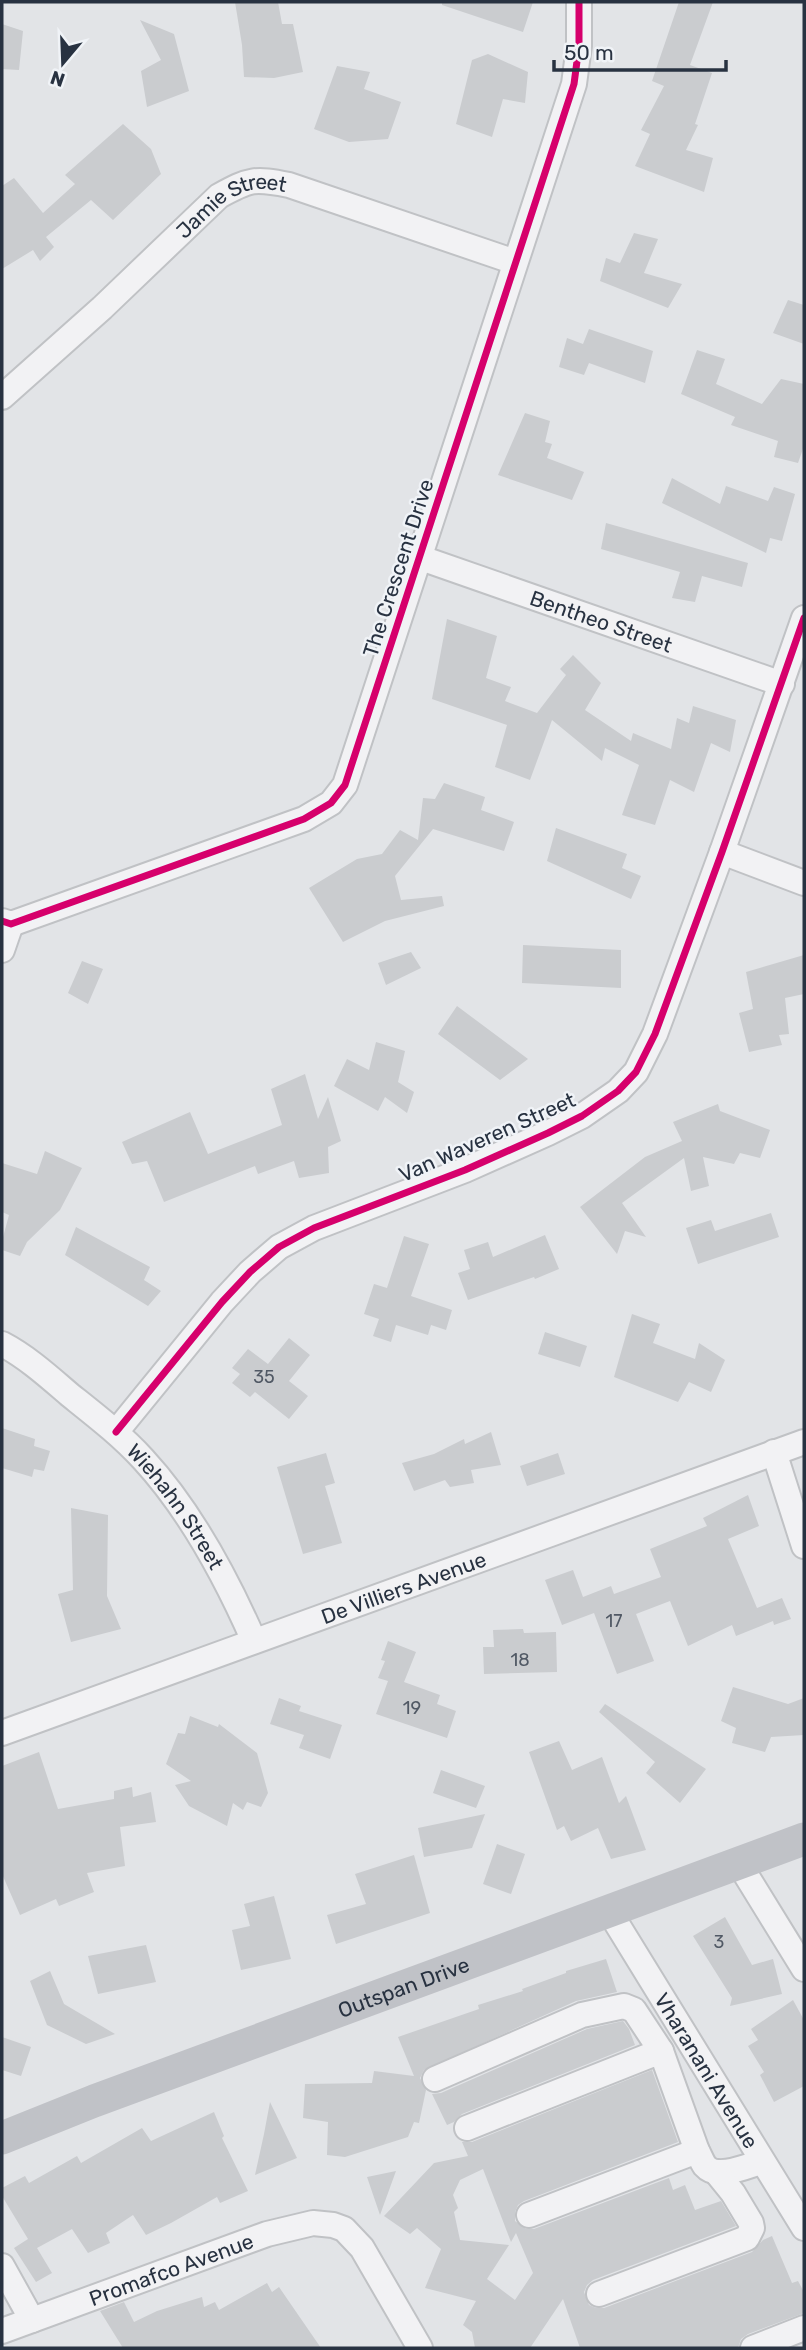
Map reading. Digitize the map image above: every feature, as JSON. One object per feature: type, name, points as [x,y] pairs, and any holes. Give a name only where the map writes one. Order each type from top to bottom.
[{"type":"street","name":"The Crescent Drive","points":[[6,923],[304,819],[331,803],[345,785],[574,84],[579,46],[579,2]]},
{"type":"street","name":"Jamie Street","points":[[2,397],[102,308],[219,196],[240,185],[260,179],[289,185],[515,262]]},
{"type":"street","name":"Bentheo Street","points":[[421,558],[782,684]]},
{"type":"street","name":"Van Waveren Street","points":[[116,1432],[222,1302],[250,1272],[279,1247],[314,1228],[465,1170],[548,1133],[582,1116],[618,1091],[636,1072],[655,1034],[804,618]]},
{"type":"street","points":[[722,852],[804,883]]},
{"type":"street","points":[[2,950],[6,923]]},
{"type":"street","name":"Wiehahn Street","points":[[2,1343],[38,1368],[116,1432],[143,1459],[189,1520],[222,1574],[254,1641]]},
{"type":"street","name":"De Villiers Avenue","points":[[2,1733],[804,1442]]},
{"type":"street","points":[[774,1452],[804,1546]]},
{"type":"street","name":"Outspan Drive","points":[[2,2138],[94,2101],[804,1839]]},
{"type":"street","points":[[738,1862],[804,1969]]},
{"type":"street","name":"Vharanani Avenue","points":[[609,1911],[804,2228]]},
{"type":"street","points":[[435,2079],[582,2015],[624,2006],[634,2010],[661,2051],[697,2151],[705,2166],[716,2172],[733,2193],[752,2228],[747,2238],[599,2294]]},
{"type":"street","points":[[467,2128],[661,2051]]},
{"type":"street","points":[[529,2215],[697,2151]]},
{"type":"street","points":[[716,2172],[761,2162]]},
{"type":"street","name":"Promafco Avenue","points":[[2,2331],[267,2234],[313,2223],[344,2229],[362,2248],[420,2348]]},
{"type":"street","points":[[2,2266],[32,2320]]},
{"type":"street","points":[[753,2348],[804,2328]]},
{"type":"building","points":[[235,2],[278,2],[282,24],[293,24],[303,72],[274,78],[244,77]]},
{"type":"building","points":[[442,2],[533,2],[523,32],[442,5]]},
{"type":"building","points":[[679,2],[713,2],[690,65],[712,73],[695,124],[698,125],[686,150],[713,158],[704,192],[635,166],[650,134],[641,130],[664,86],[652,81]]},
{"type":"building","points":[[140,20],[174,34],[189,91],[147,107],[141,71],[161,60]]},
{"type":"building","points":[[2,24],[23,31],[19,70],[2,69]]},
{"type":"building","points":[[488,54],[528,72],[525,103],[503,99],[492,137],[456,124],[472,60]]},
{"type":"building","points":[[337,66],[370,72],[364,89],[401,102],[388,139],[349,142],[314,129]]},
{"type":"building","points":[[123,124],[151,149],[161,174],[113,220],[91,200],[46,237],[54,247],[40,261],[33,250],[2,269],[2,186],[14,178],[43,213],[75,184],[65,175]]},
{"type":"building","points":[[634,233],[658,239],[644,273],[682,284],[668,308],[600,281],[606,258],[620,263]]},
{"type":"building","points":[[788,300],[804,305],[804,344],[773,333]]},
{"type":"building","points":[[589,329],[653,351],[645,383],[589,363],[584,375],[559,367],[567,338],[583,344]]},
{"type":"building","points":[[697,350],[725,359],[716,384],[762,404],[781,379],[804,384],[804,446],[798,463],[774,457],[778,441],[731,425],[735,417],[681,394]]},
{"type":"building","points":[[525,413],[550,421],[545,442],[552,444],[547,458],[584,472],[572,500],[498,475]]},
{"type":"building","points":[[672,478],[720,504],[726,486],[768,501],[774,487],[795,494],[782,541],[770,538],[766,553],[662,503]]},
{"type":"building","points":[[606,523],[748,563],[742,587],[702,576],[695,602],[672,598],[680,572],[601,549]]},
{"type":"building","points":[[447,619],[497,636],[486,678],[511,687],[505,701],[537,713],[566,675],[560,669],[573,655],[601,683],[585,710],[631,741],[633,733],[671,749],[677,718],[689,723],[693,706],[736,720],[730,752],[711,743],[694,792],[670,780],[655,825],[622,815],[639,765],[605,748],[602,761],[552,720],[530,780],[495,767],[507,725],[432,699]]},
{"type":"building","points":[[444,783],[485,797],[481,810],[514,822],[504,851],[433,829],[395,876],[401,900],[442,896],[444,906],[385,921],[343,942],[309,888],[357,859],[382,854],[400,830],[418,840],[423,798],[435,799]]},
{"type":"building","points":[[556,828],[627,854],[622,868],[641,876],[631,899],[547,861]]},
{"type":"building","points":[[523,945],[621,950],[621,988],[522,983]]},
{"type":"building","points":[[411,952],[421,968],[386,985],[378,963]]},
{"type":"building","points":[[804,955],[804,994],[785,998],[789,1034],[779,1035],[782,1045],[749,1052],[739,1013],[753,1009],[746,972]]},
{"type":"building","points":[[82,961],[103,969],[88,1004],[68,993]]},
{"type":"building","points":[[457,1006],[528,1059],[500,1080],[438,1034]]},
{"type":"building","points":[[376,1042],[405,1051],[398,1082],[414,1092],[407,1113],[385,1097],[378,1111],[334,1086],[347,1059],[369,1070]]},
{"type":"building","points":[[305,1074],[318,1119],[328,1097],[341,1141],[328,1147],[329,1173],[299,1178],[294,1161],[258,1174],[255,1166],[164,1202],[147,1161],[132,1164],[122,1142],[190,1112],[208,1154],[282,1125],[271,1089]]},
{"type":"building","points":[[718,1104],[720,1111],[770,1130],[760,1158],[740,1153],[734,1164],[703,1157],[709,1186],[691,1191],[684,1158],[622,1203],[646,1237],[625,1231],[617,1254],[580,1207],[645,1157],[682,1141],[673,1122]]},
{"type":"building","points":[[45,1151],[82,1168],[60,1210],[27,1242],[20,1256],[2,1250],[9,1215],[2,1212],[2,1163],[37,1174]]},
{"type":"building","points":[[771,1213],[779,1237],[698,1264],[686,1228],[711,1220],[715,1231]]},
{"type":"building","points":[[76,1227],[150,1267],[144,1280],[161,1291],[148,1306],[65,1255]]},
{"type":"building","points":[[545,1235],[559,1269],[468,1300],[458,1273],[470,1269],[464,1250],[488,1242],[493,1257]]},
{"type":"building","points":[[404,1236],[429,1244],[411,1296],[452,1310],[446,1330],[431,1325],[428,1335],[396,1325],[391,1342],[373,1336],[379,1319],[364,1314],[374,1284],[387,1288]]},
{"type":"building","points":[[632,1314],[660,1324],[653,1343],[695,1359],[699,1343],[725,1360],[711,1392],[689,1382],[678,1402],[614,1377]]},
{"type":"building","points":[[545,1332],[587,1346],[580,1367],[538,1354]]},
{"type":"building","points":[[289,1338],[310,1355],[289,1381],[308,1396],[289,1419],[255,1392],[250,1397],[232,1383],[240,1374],[232,1368],[248,1349],[268,1364]]},
{"type":"building","points":[[2,1428],[35,1439],[34,1446],[50,1451],[44,1471],[34,1469],[32,1477],[2,1468]]},
{"type":"building","points":[[491,1432],[501,1465],[471,1470],[474,1483],[450,1487],[445,1480],[414,1491],[402,1463],[434,1454],[464,1439],[465,1444]]},
{"type":"building","points":[[326,1453],[335,1483],[325,1486],[342,1543],[303,1554],[277,1467]]},
{"type":"building","points":[[558,1453],[565,1474],[527,1486],[520,1466]]},
{"type":"building","points":[[748,1495],[759,1526],[728,1539],[757,1608],[782,1598],[791,1619],[774,1625],[773,1621],[736,1636],[732,1625],[688,1646],[670,1601],[636,1614],[654,1661],[617,1674],[594,1613],[562,1625],[545,1580],[573,1570],[583,1597],[611,1586],[614,1594],[661,1577],[650,1549],[707,1526],[703,1518]]},
{"type":"building","points":[[71,1508],[108,1515],[107,1596],[121,1629],[71,1642],[58,1594],[73,1590]]},
{"type":"building","points":[[523,1629],[524,1633],[556,1632],[557,1672],[484,1674],[483,1647],[494,1647],[493,1630]]},
{"type":"building","points":[[388,1641],[416,1652],[404,1682],[440,1695],[437,1704],[456,1711],[447,1738],[376,1714],[388,1681],[378,1678],[385,1661],[381,1660]]},
{"type":"building","points":[[733,1687],[788,1704],[804,1698],[804,1735],[771,1737],[765,1752],[732,1743],[736,1728],[721,1721]]},
{"type":"building","points":[[279,1698],[301,1706],[299,1711],[342,1725],[330,1759],[299,1748],[304,1735],[270,1724]]},
{"type":"building","points":[[605,1704],[706,1769],[680,1803],[646,1773],[655,1762],[599,1712]]},
{"type":"building","points":[[190,1716],[218,1727],[219,1724],[257,1753],[268,1793],[261,1807],[247,1802],[243,1810],[233,1803],[227,1826],[189,1806],[175,1785],[191,1781],[166,1764],[178,1733],[185,1734]]},
{"type":"building","points":[[559,1741],[572,1770],[602,1757],[619,1803],[626,1796],[646,1850],[611,1859],[598,1828],[571,1841],[564,1826],[557,1830],[529,1752]]},
{"type":"building","points":[[39,1752],[58,1809],[114,1799],[114,1791],[132,1787],[133,1797],[151,1792],[156,1822],[120,1827],[125,1866],[87,1873],[94,1892],[59,1906],[56,1899],[20,1915],[2,1874],[2,1766]]},
{"type":"building","points":[[441,1770],[485,1786],[476,1808],[433,1793]]},
{"type":"building","points":[[485,1814],[472,1848],[424,1857],[418,1828]]},
{"type":"building","points":[[497,1844],[525,1854],[511,1894],[483,1884]]},
{"type":"building","points":[[414,1855],[430,1913],[336,1944],[327,1915],[366,1904],[355,1874]]},
{"type":"building","points":[[274,1896],[291,1959],[241,1970],[232,1930],[250,1926],[244,1904]]},
{"type":"building","points":[[725,1917],[752,1965],[773,1959],[782,1994],[730,2006],[732,1998],[693,1936]]},
{"type":"building","points":[[146,1945],[156,1982],[98,1994],[88,1956]]},
{"type":"building","points":[[606,1959],[617,1992],[576,2001],[424,2070],[420,2078],[426,2090],[419,2123],[414,2122],[408,2137],[345,2157],[327,2155],[328,2122],[303,2118],[305,2084],[372,2083],[374,2071],[414,2076],[398,2037],[479,2009],[478,2005],[523,1991],[522,1989],[566,1971]]},
{"type":"building","points":[[50,1971],[64,2004],[115,2034],[86,2044],[47,2025],[30,1981]]},
{"type":"building","points":[[793,2000],[804,2020],[804,2086],[774,2102],[760,2075],[764,2072],[748,2046],[758,2040],[751,2029]]},
{"type":"building","points":[[623,2021],[635,2045],[462,2114],[447,2125],[432,2094],[441,2093],[587,2029]]},
{"type":"building","points":[[2,2037],[31,2047],[21,2076],[2,2070]]},
{"type":"building","points":[[652,2070],[678,2142],[524,2201],[518,2205],[515,2221],[526,2229],[534,2229],[669,2178],[673,2190],[685,2185],[695,2210],[721,2201],[736,2226],[593,2280],[584,2292],[589,2305],[604,2308],[752,2252],[763,2240],[772,2236],[792,2283],[798,2281],[804,2292],[804,2313],[748,2334],[741,2339],[738,2348],[580,2348],[563,2299],[530,2348],[475,2348],[472,2332],[463,2325],[476,2301],[425,2288],[441,2249],[417,2228],[410,2234],[384,2216],[434,2163],[468,2156],[462,2142],[472,2142]],"holes":[[[483,2169],[511,2242],[516,2233],[533,2273],[515,2300],[487,2279],[509,2245],[460,2240],[454,2212],[458,2208],[453,2195],[460,2180]]]},
{"type":"building","points":[[270,2102],[297,2158],[255,2175],[264,2134]]},
{"type":"building","points":[[214,2112],[224,2136],[222,2138],[248,2191],[220,2203],[217,2197],[146,2235],[133,2215],[106,2233],[110,2243],[88,2253],[72,2229],[37,2248],[52,2273],[36,2282],[14,2248],[28,2239],[2,2196],[2,2188],[25,2176],[29,2183],[77,2156],[81,2163],[142,2128],[151,2141]]},
{"type":"building","points":[[396,2171],[380,2215],[367,2177]]},
{"type":"building","points":[[267,2283],[272,2292],[279,2287],[321,2348],[123,2348],[100,2311],[124,2302],[134,2322],[157,2311],[202,2297],[204,2307],[215,2302],[219,2310]]},
{"type":"cycle path","points":[[2,921],[11,924],[304,819],[331,803],[345,785],[574,84],[579,46],[579,2]]},
{"type":"cycle path","points":[[116,1432],[222,1302],[250,1272],[279,1247],[314,1228],[465,1170],[548,1133],[582,1116],[618,1091],[636,1072],[655,1034],[804,618]]}]
